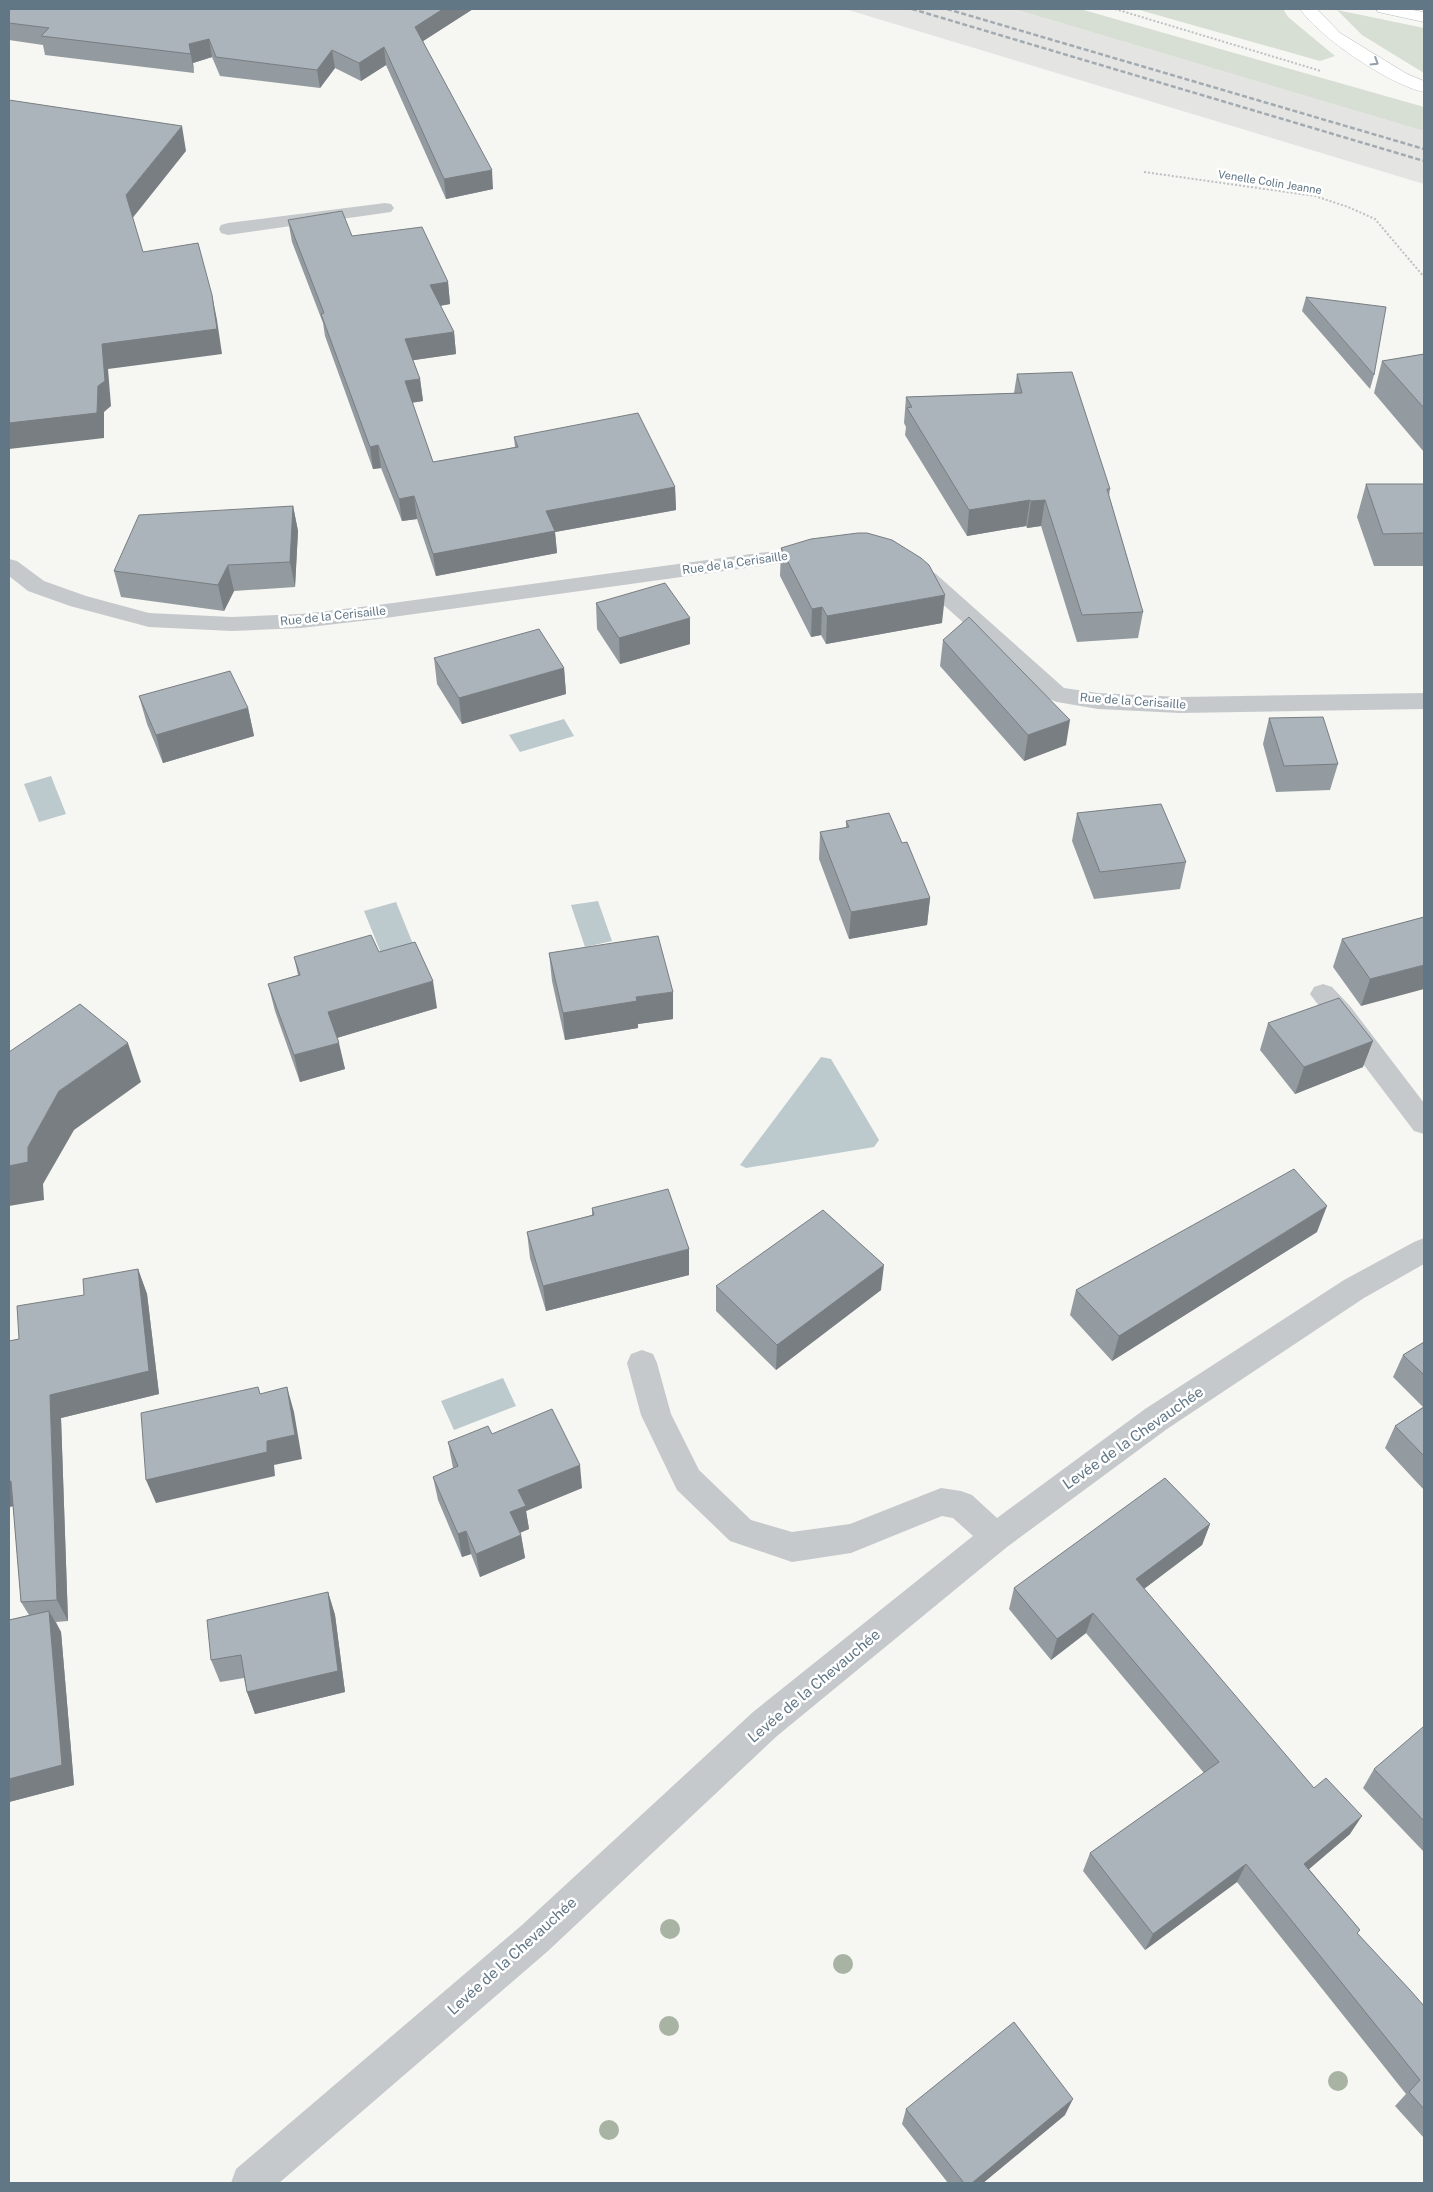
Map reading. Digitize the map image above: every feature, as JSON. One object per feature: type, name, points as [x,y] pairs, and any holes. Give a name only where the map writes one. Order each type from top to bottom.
[{"type":"main road","points":[[1308,9],[1334,36],[1402,78],[1424,87]]},
{"type":"main road","points":[[1384,9],[1424,17]]},
{"type":"street","points":[[228,229],[384,208]]},
{"type":"street","name":"Rue de la Cerisaille","points":[[9,566],[36,586],[78,601],[149,620],[232,624],[330,618],[822,551],[840,551]]},
{"type":"street","name":"Rue de la Cerisaille","points":[[899,561],[928,579],[1057,694],[1098,701],[1180,705],[1424,701]]},
{"type":"street","points":[[1323,994],[1341,1013],[1424,1123]]},
{"type":"street","name":"Levée de la Chevauchée","points":[[250,2183],[534,1938],[765,1724],[996,1537],[1156,1419],[1354,1289],[1424,1250]]},
{"type":"street","points":[[642,1363],[656,1415],[688,1480],[741,1531],[792,1547],[851,1538],[941,1502],[961,1505],[996,1537]]},
{"type":"path","points":[[1115,9],[1328,73]]},
{"type":"path","name":"Venelle Colin Jeanne","points":[[1144,172],[1314,196],[1348,207],[1375,220],[1424,277]]},
{"type":"shaded area","points":[[845,9],[1014,9],[1424,131],[1424,184]]},
{"type":"shaded area","points":[[1014,9],[1080,9],[1424,107],[1424,131]]},
{"type":"shaded area","points":[[1136,9],[1283,9],[1288,17],[1335,56],[1320,61]]},
{"type":"shaded area","points":[[1337,10],[1424,28],[1424,73],[1362,35]]},
{"type":"shaded area","points":[[564,719],[574,736],[520,752],[509,735]]},
{"type":"shaded area","points":[[51,776],[66,814],[39,822],[24,784]]},
{"type":"shaded area","points":[[598,901],[612,941],[585,947],[571,905]]},
{"type":"shaded area","points":[[396,902],[415,949],[383,958],[364,911]]},
{"type":"shaded area","points":[[821,1057],[831,1059],[879,1140],[874,1147],[746,1168],[740,1165]]},
{"type":"shaded area","points":[[503,1378],[516,1406],[454,1430],[441,1401]]},
{"type":"building","points":[[9,9],[443,9],[415,27],[492,170],[444,179],[384,47],[359,63],[332,50],[317,70],[216,57],[209,39],[189,44],[191,54],[41,36],[49,28],[9,23]]},
{"type":"building","points":[[9,100],[182,126],[126,195],[143,252],[198,243],[212,295],[217,329],[102,344],[105,381],[98,386],[97,413],[9,423]]},
{"type":"building","points":[[342,211],[352,236],[422,227],[448,282],[430,285],[454,332],[405,339],[420,379],[405,381],[433,462],[518,447],[514,437],[638,413],[675,487],[546,511],[555,531],[433,554],[414,496],[399,499],[378,445],[370,447],[321,314],[324,313],[288,220]]},
{"type":"building","points":[[1306,297],[1386,307],[1374,375]]},
{"type":"building","points":[[1424,354],[1424,408],[1382,361]]},
{"type":"building","points":[[1072,372],[1110,489],[1107,489],[1143,612],[1082,615],[1045,500],[1030,500],[969,510],[907,408],[912,407],[906,397],[1022,393],[1017,374]]},
{"type":"building","points":[[1366,484],[1424,484],[1424,533],[1383,534]]},
{"type":"building","points":[[293,506],[290,562],[228,565],[218,585],[114,571],[139,515]]},
{"type":"building","points":[[867,533],[892,540],[921,558],[929,565],[945,595],[827,616],[822,607],[812,609],[781,548],[811,539]]},
{"type":"building","points":[[665,583],[690,618],[619,638],[596,603]]},
{"type":"building","points":[[969,617],[1070,720],[1028,735],[943,640]]},
{"type":"building","points":[[539,629],[564,668],[459,698],[434,658]]},
{"type":"building","points":[[230,671],[248,708],[156,735],[139,696]]},
{"type":"building","points":[[1323,717],[1338,764],[1284,766],[1269,718]]},
{"type":"building","points":[[1161,804],[1186,862],[1100,872],[1077,813]]},
{"type":"building","points":[[889,813],[902,843],[907,842],[930,898],[851,912],[820,832],[849,827],[846,821]]},
{"type":"building","points":[[1424,917],[1424,965],[1370,979],[1342,939]]},
{"type":"building","points":[[371,935],[379,952],[415,942],[433,981],[328,1012],[339,1043],[294,1055],[268,984],[300,975],[294,957]]},
{"type":"building","points":[[658,936],[673,992],[636,997],[637,1001],[563,1013],[549,953]]},
{"type":"building","points":[[1339,998],[1373,1041],[1304,1067],[1268,1023]]},
{"type":"building","points":[[80,1004],[128,1043],[59,1091],[28,1147],[28,1162],[9,1166],[9,1052]]},
{"type":"building","points":[[1294,1169],[1327,1206],[1119,1336],[1076,1290]]},
{"type":"building","points":[[668,1189],[689,1249],[543,1286],[527,1232],[594,1215],[592,1208]]},
{"type":"building","points":[[823,1210],[884,1265],[777,1345],[716,1286]]},
{"type":"building","points":[[138,1269],[149,1371],[50,1395],[57,1600],[21,1602],[11,1481],[9,1482],[9,1341],[19,1339],[17,1306],[84,1295],[83,1279]]},
{"type":"building","points":[[1424,1342],[1424,1375],[1403,1355]]},
{"type":"building","points":[[258,1387],[260,1394],[287,1387],[295,1435],[267,1441],[267,1452],[146,1480],[141,1413]]},
{"type":"building","points":[[1424,1407],[1424,1456],[1395,1426]]},
{"type":"building","points":[[552,1409],[580,1465],[518,1490],[526,1506],[510,1512],[521,1535],[476,1554],[466,1531],[458,1534],[433,1477],[458,1466],[448,1442],[488,1426],[492,1434]]},
{"type":"building","points":[[1165,1478],[1210,1524],[1136,1579],[1314,1788],[1326,1778],[1362,1816],[1304,1864],[1360,1930],[1357,1933],[1424,2006],[1424,2109],[1409,2092],[1420,2080],[1246,1864],[1153,1934],[1090,1853],[1219,1762],[1093,1613],[1057,1639],[1014,1588]]},
{"type":"building","points":[[328,1592],[338,1671],[247,1692],[241,1655],[211,1660],[207,1620]]},
{"type":"building","points":[[49,1611],[62,1765],[9,1779],[9,1620]]},
{"type":"building","points":[[1424,1728],[1424,1821],[1374,1769]]},
{"type":"building","points":[[1014,2022],[1073,2099],[972,2183],[964,2183],[906,2109]]},
{"type":"railway","points":[[912,9],[1424,161]]},
{"type":"railway","points":[[947,9],[1424,149]]}]
